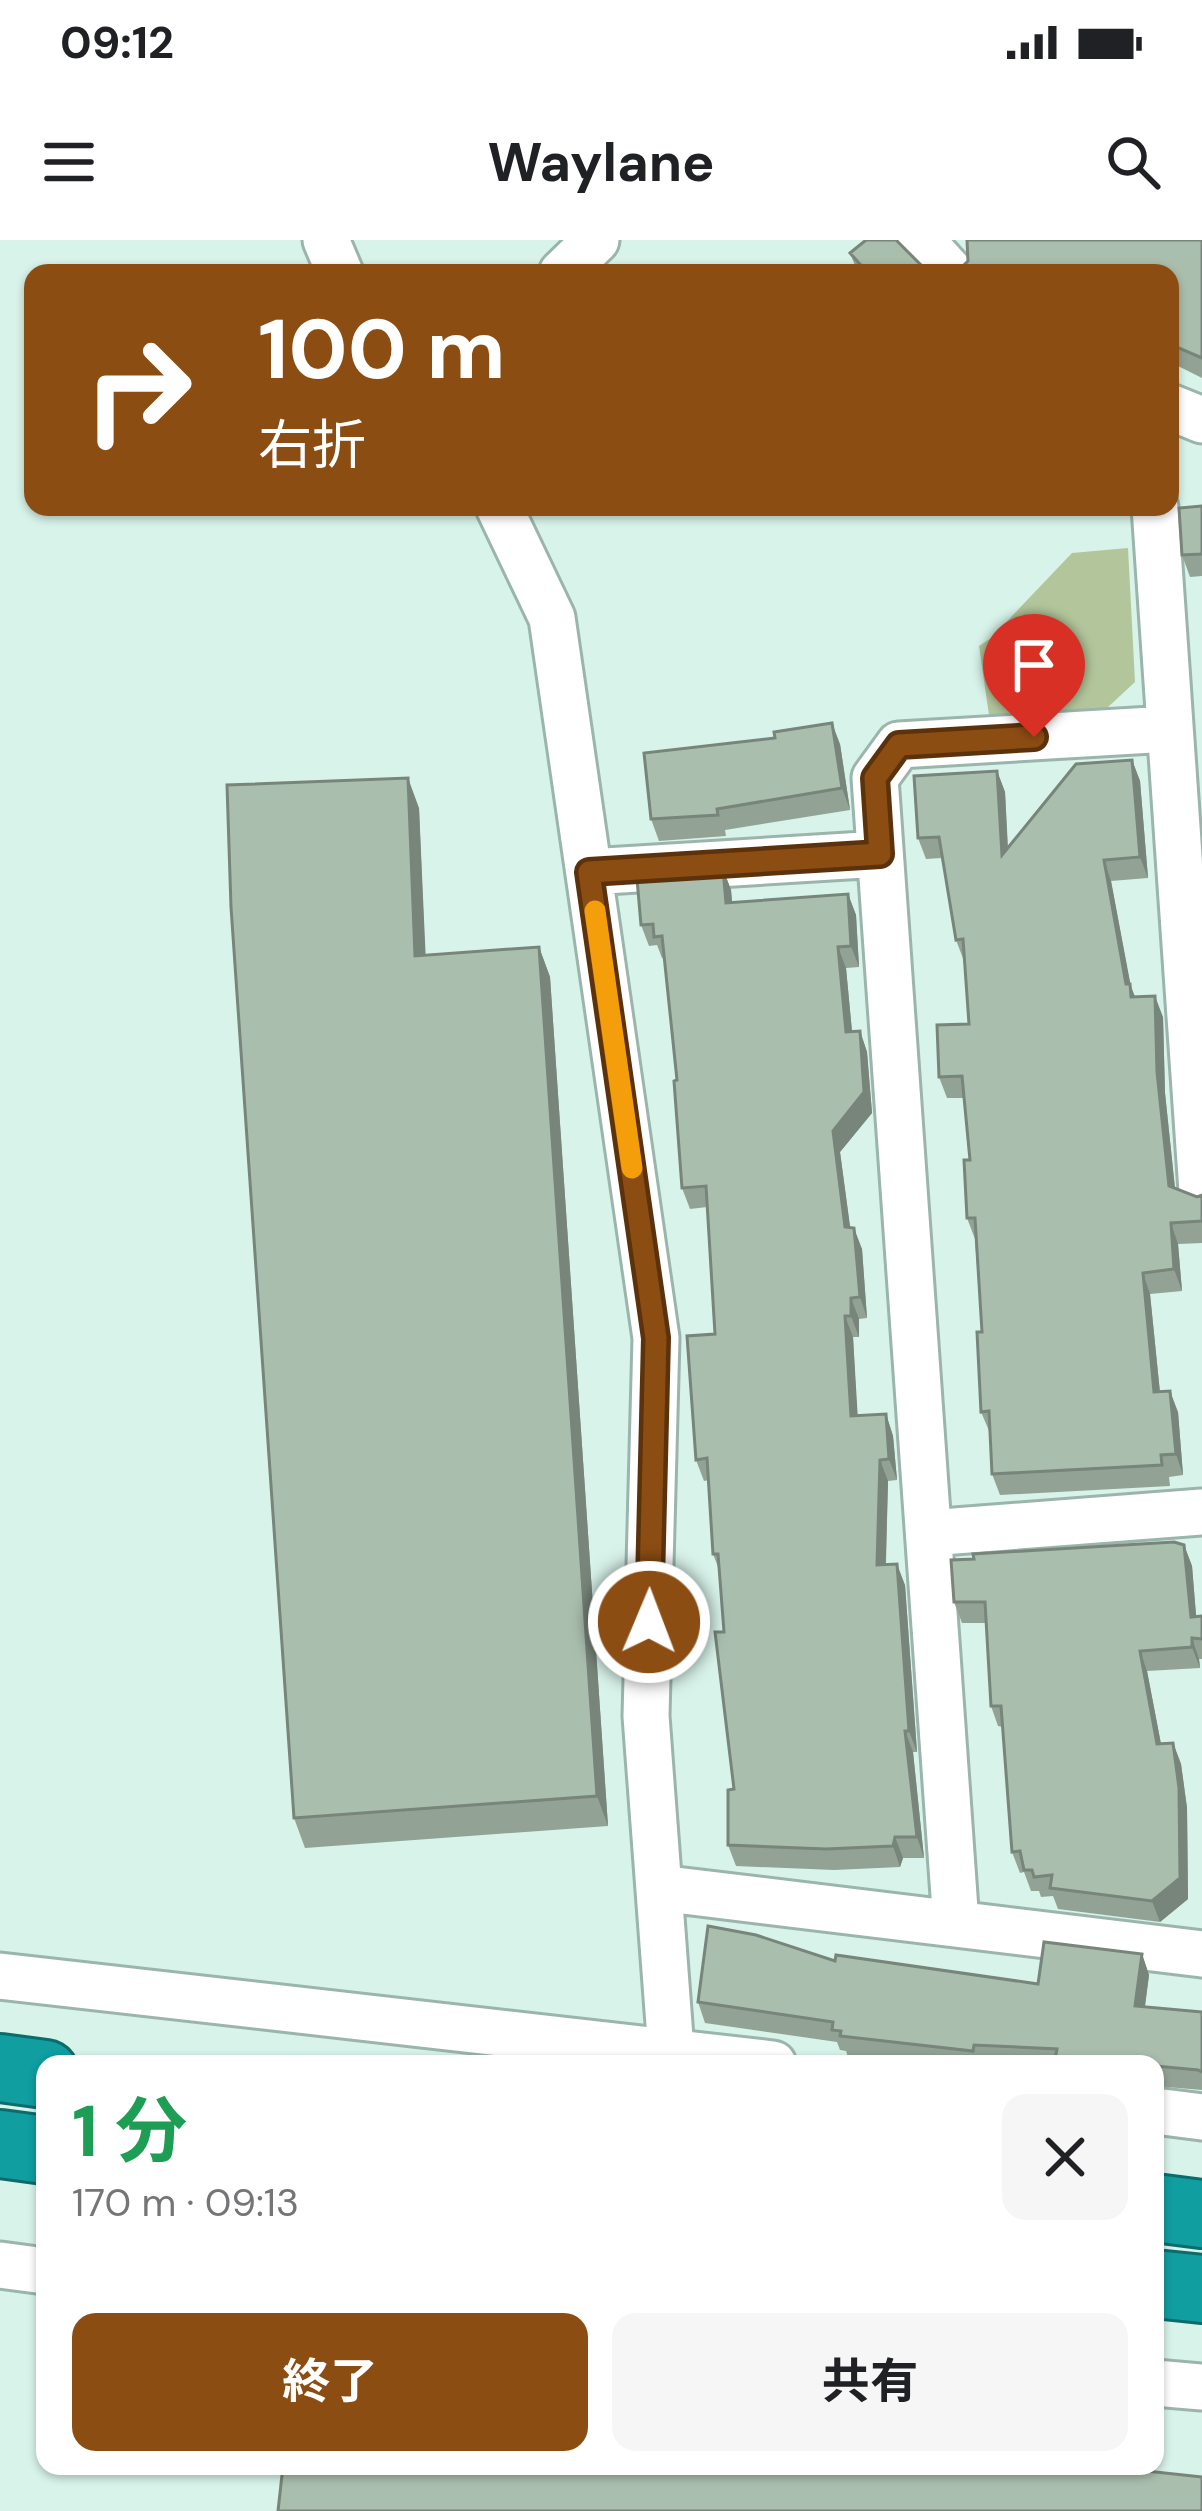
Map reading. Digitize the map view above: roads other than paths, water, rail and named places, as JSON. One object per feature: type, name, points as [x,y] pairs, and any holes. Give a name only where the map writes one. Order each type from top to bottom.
[{"type":"highway","points":[[0,2068],[36,2073]]},
{"type":"highway","points":[[0,2144],[36,2149]]},
{"type":"highway","points":[[1164,2209],[1202,2214]]},
{"type":"highway","points":[[1164,2285],[1202,2289]]},
{"type":"street","points":[[571,264],[596,240]]},
{"type":"street","points":[[921,240],[943,264]]},
{"type":"street","points":[[503,516],[552,618],[656,1338],[646,1716],[671,2051]]},
{"type":"street","points":[[1156,516],[1202,1191]]},
{"type":"street","points":[[956,1924],[875,778],[899,745],[1169,729]]},
{"type":"street","points":[[589,872],[880,854]]},
{"type":"street","points":[[929,1533],[1202,1512]]},
{"type":"street","points":[[658,1888],[1202,1954]]},
{"type":"street","points":[[0,1976],[702,2055]]},
{"type":"street","points":[[1164,2112],[1202,2117]]},
{"type":"street","points":[[0,2265],[36,2270]]},
{"type":"street","points":[[1164,2384],[1202,2387]]}]
